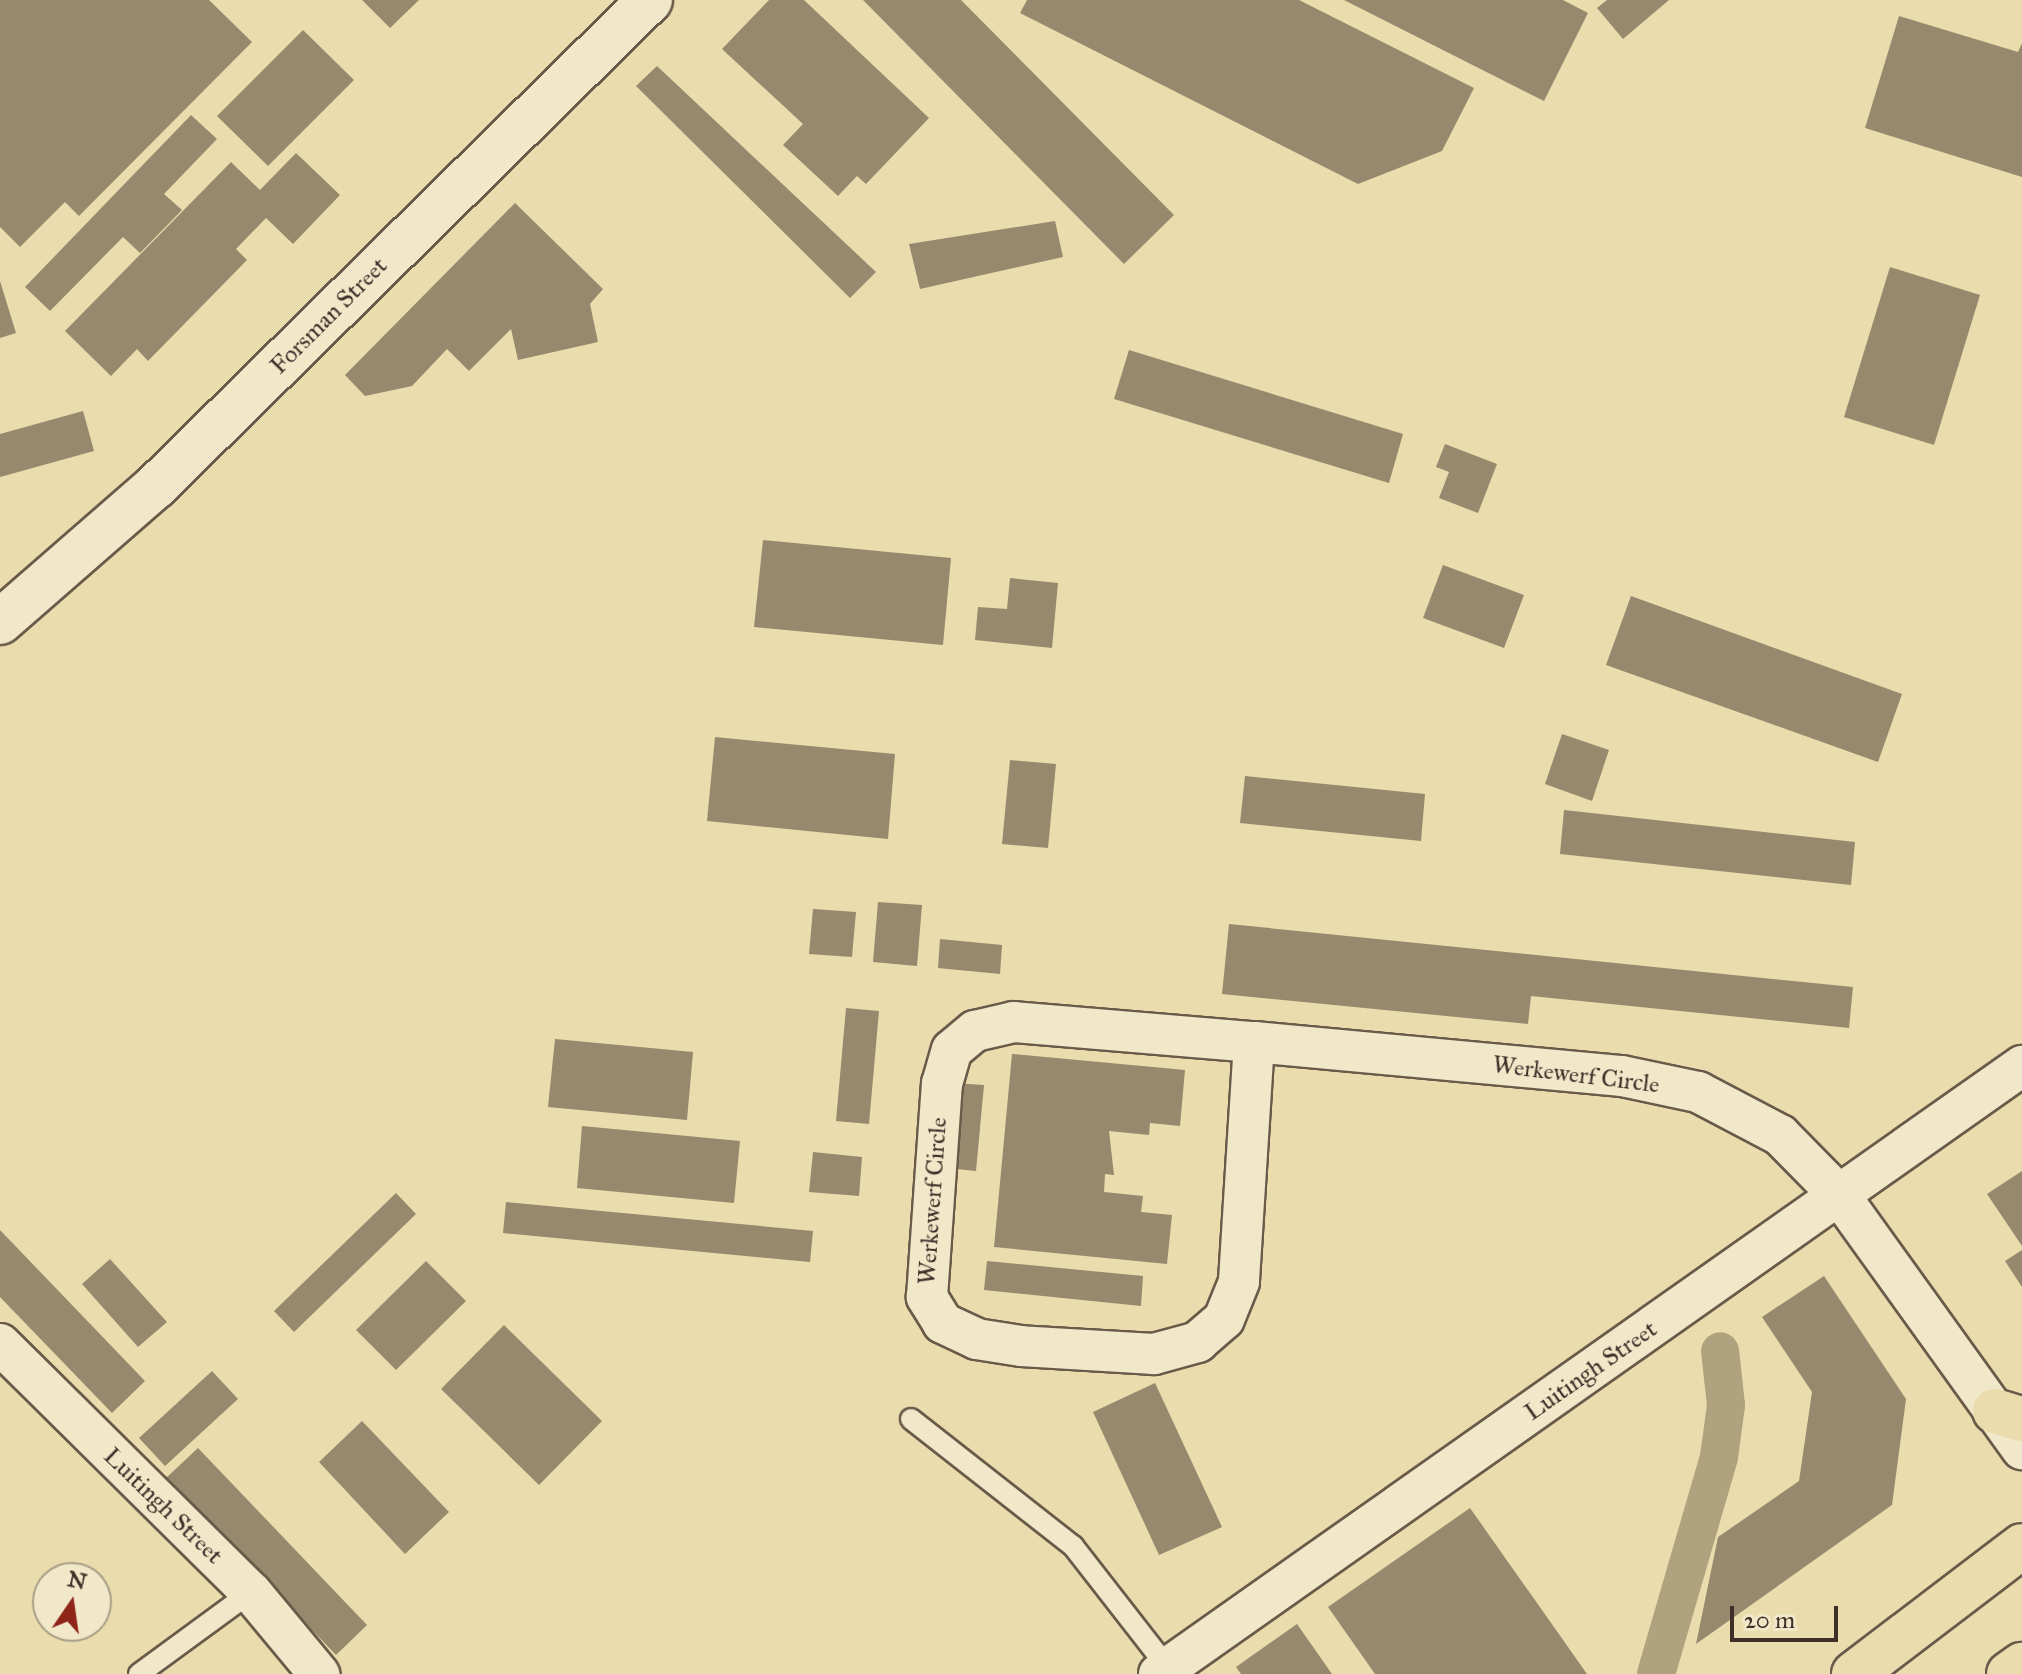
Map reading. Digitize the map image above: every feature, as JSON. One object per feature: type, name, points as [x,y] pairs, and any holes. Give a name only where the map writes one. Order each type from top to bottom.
[{"type":"highway","points":[[1854,1674],[2022,1546]]},
{"type":"highway","points":[[2009,1674],[2022,1665]]},
{"type":"street","name":"Forsman Street","points":[[0,622],[156,486],[650,0]]},
{"type":"street","name":"Werkewerf Circle","points":[[1254,1042],[1239,1282],[1216,1326],[1198,1342],[1154,1354],[1021,1346],[977,1339],[943,1323],[927,1297],[927,1257],[952,1050],[975,1031],[1014,1022],[1254,1042],[1622,1076],[1698,1092],[1780,1135],[1840,1196],[2008,1415],[2022,1449]]},
{"type":"street","name":"Luitingh Street","points":[[1163,1671],[2022,1066]]},
{"type":"street","name":"Luitingh Street","points":[[0,1344],[251,1592],[319,1674]]},
{"type":"lane","points":[[911,1419],[1073,1546],[1163,1671]]},
{"type":"lane","points":[[139,1674],[251,1592]]},
{"type":"building","points":[[0,0],[209,0],[252,42],[79,216],[65,202],[20,247],[0,227]]},
{"type":"building","points":[[362,0],[419,0],[390,28]]},
{"type":"building","points":[[769,0],[804,0],[929,118],[866,184],[857,176],[838,196],[783,145],[803,124],[722,49]]},
{"type":"building","points":[[863,0],[961,0],[1174,215],[1124,264]]},
{"type":"building","points":[[1027,0],[1299,0],[1474,88],[1442,151],[1358,184],[1020,13]]},
{"type":"building","points":[[1344,0],[1563,0],[1588,13],[1544,101]]},
{"type":"building","points":[[1607,0],[1669,0],[1623,39],[1597,8]]},
{"type":"building","points":[[1899,16],[2018,52],[2022,43],[2022,177],[1865,128]]},
{"type":"building","points":[[303,30],[354,80],[268,166],[217,116]]},
{"type":"building","points":[[657,66],[876,272],[850,298],[636,86]]},
{"type":"building","points":[[191,115],[217,139],[164,194],[182,210],[140,253],[123,237],[50,311],[25,287]]},
{"type":"building","points":[[296,153],[340,195],[293,244],[266,218],[236,249],[247,260],[148,361],[137,349],[111,376],[65,331],[231,162],[260,190]]},
{"type":"building","points":[[515,203],[603,289],[590,304],[598,342],[518,360],[511,329],[469,371],[447,349],[412,386],[365,396],[345,375]]},
{"type":"building","points":[[1055,221],[1063,257],[920,289],[909,244]]},
{"type":"building","points":[[1890,267],[1980,295],[1934,445],[1844,417]]},
{"type":"building","points":[[0,281],[16,333],[0,338]]},
{"type":"building","points":[[1129,350],[1403,434],[1389,483],[1114,399]]},
{"type":"building","points":[[83,411],[94,451],[0,477],[0,434]]},
{"type":"building","points":[[1445,444],[1497,464],[1478,513],[1439,498],[1449,472],[1436,467]]},
{"type":"building","points":[[763,540],[951,558],[943,645],[754,627]]},
{"type":"building","points":[[1443,565],[1524,595],[1504,648],[1423,618]]},
{"type":"building","points":[[1010,578],[1058,583],[1052,648],[975,640],[978,607],[1007,609]]},
{"type":"building","points":[[1631,596],[1902,694],[1878,762],[1606,665]]},
{"type":"building","points":[[1562,734],[1609,750],[1592,801],[1545,784]]},
{"type":"building","points":[[715,737],[895,754],[888,839],[707,821]]},
{"type":"building","points":[[1010,760],[1056,764],[1048,848],[1002,844]]},
{"type":"building","points":[[1245,776],[1425,794],[1421,841],[1240,823]]},
{"type":"building","points":[[1564,810],[1855,842],[1851,885],[1560,854]]},
{"type":"building","points":[[878,902],[922,905],[917,966],[873,962]]},
{"type":"building","points":[[813,909],[856,912],[852,957],[809,954]]},
{"type":"building","points":[[1229,924],[1853,987],[1849,1028],[1531,996],[1528,1024],[1222,994]]},
{"type":"building","points":[[940,939],[1002,945],[1000,974],[938,968]]},
{"type":"building","points":[[846,1008],[879,1011],[869,1124],[836,1121]]},
{"type":"building","points":[[555,1039],[693,1052],[687,1120],[548,1107]]},
{"type":"building","points":[[1012,1054],[1185,1070],[1180,1126],[1150,1123],[1149,1135],[1109,1131],[1114,1175],[1105,1174],[1104,1192],[1143,1196],[1141,1212],[1172,1215],[1167,1264],[994,1247]]},
{"type":"building","points":[[954,1083],[984,1085],[976,1171],[946,1168]]},
{"type":"building","points":[[582,1126],[740,1141],[734,1203],[577,1188]]},
{"type":"building","points":[[813,1152],[862,1157],[859,1196],[809,1192]]},
{"type":"building","points":[[2022,1171],[2022,1246],[1987,1194]]},
{"type":"building","points":[[396,1193],[416,1214],[294,1332],[274,1311]]},
{"type":"building","points":[[506,1202],[813,1231],[810,1262],[503,1233]]},
{"type":"building","points":[[0,1230],[145,1381],[112,1413],[0,1297]]},
{"type":"building","points":[[2022,1250],[2022,1287],[2005,1261]]},
{"type":"building","points":[[110,1259],[167,1322],[138,1347],[82,1284]]},
{"type":"building","points":[[426,1261],[466,1301],[396,1370],[356,1330]]},
{"type":"building","points":[[987,1261],[1143,1276],[1141,1306],[984,1290]]},
{"type":"building","points":[[1824,1276],[1906,1399],[1892,1505],[1696,1644],[1718,1537],[1799,1481],[1812,1392],[1762,1317]]},
{"type":"building","points":[[504,1325],[602,1421],[539,1485],[441,1389]]},
{"type":"building","points":[[212,1371],[238,1399],[165,1466],[139,1438]]},
{"type":"building","points":[[1155,1383],[1222,1527],[1159,1555],[1093,1412]]},
{"type":"building","points":[[362,1421],[449,1512],[405,1554],[319,1462]]},
{"type":"building","points":[[198,1448],[367,1625],[336,1655],[166,1478]]},
{"type":"building","points":[[1470,1508],[1587,1674],[1375,1674],[1328,1607]]},
{"type":"building","points":[[1297,1624],[1332,1674],[1241,1674],[1236,1667]]},
{"type":"waterway","points":[[1656,1674],[1719,1457],[1726,1405],[1720,1351]]}]
